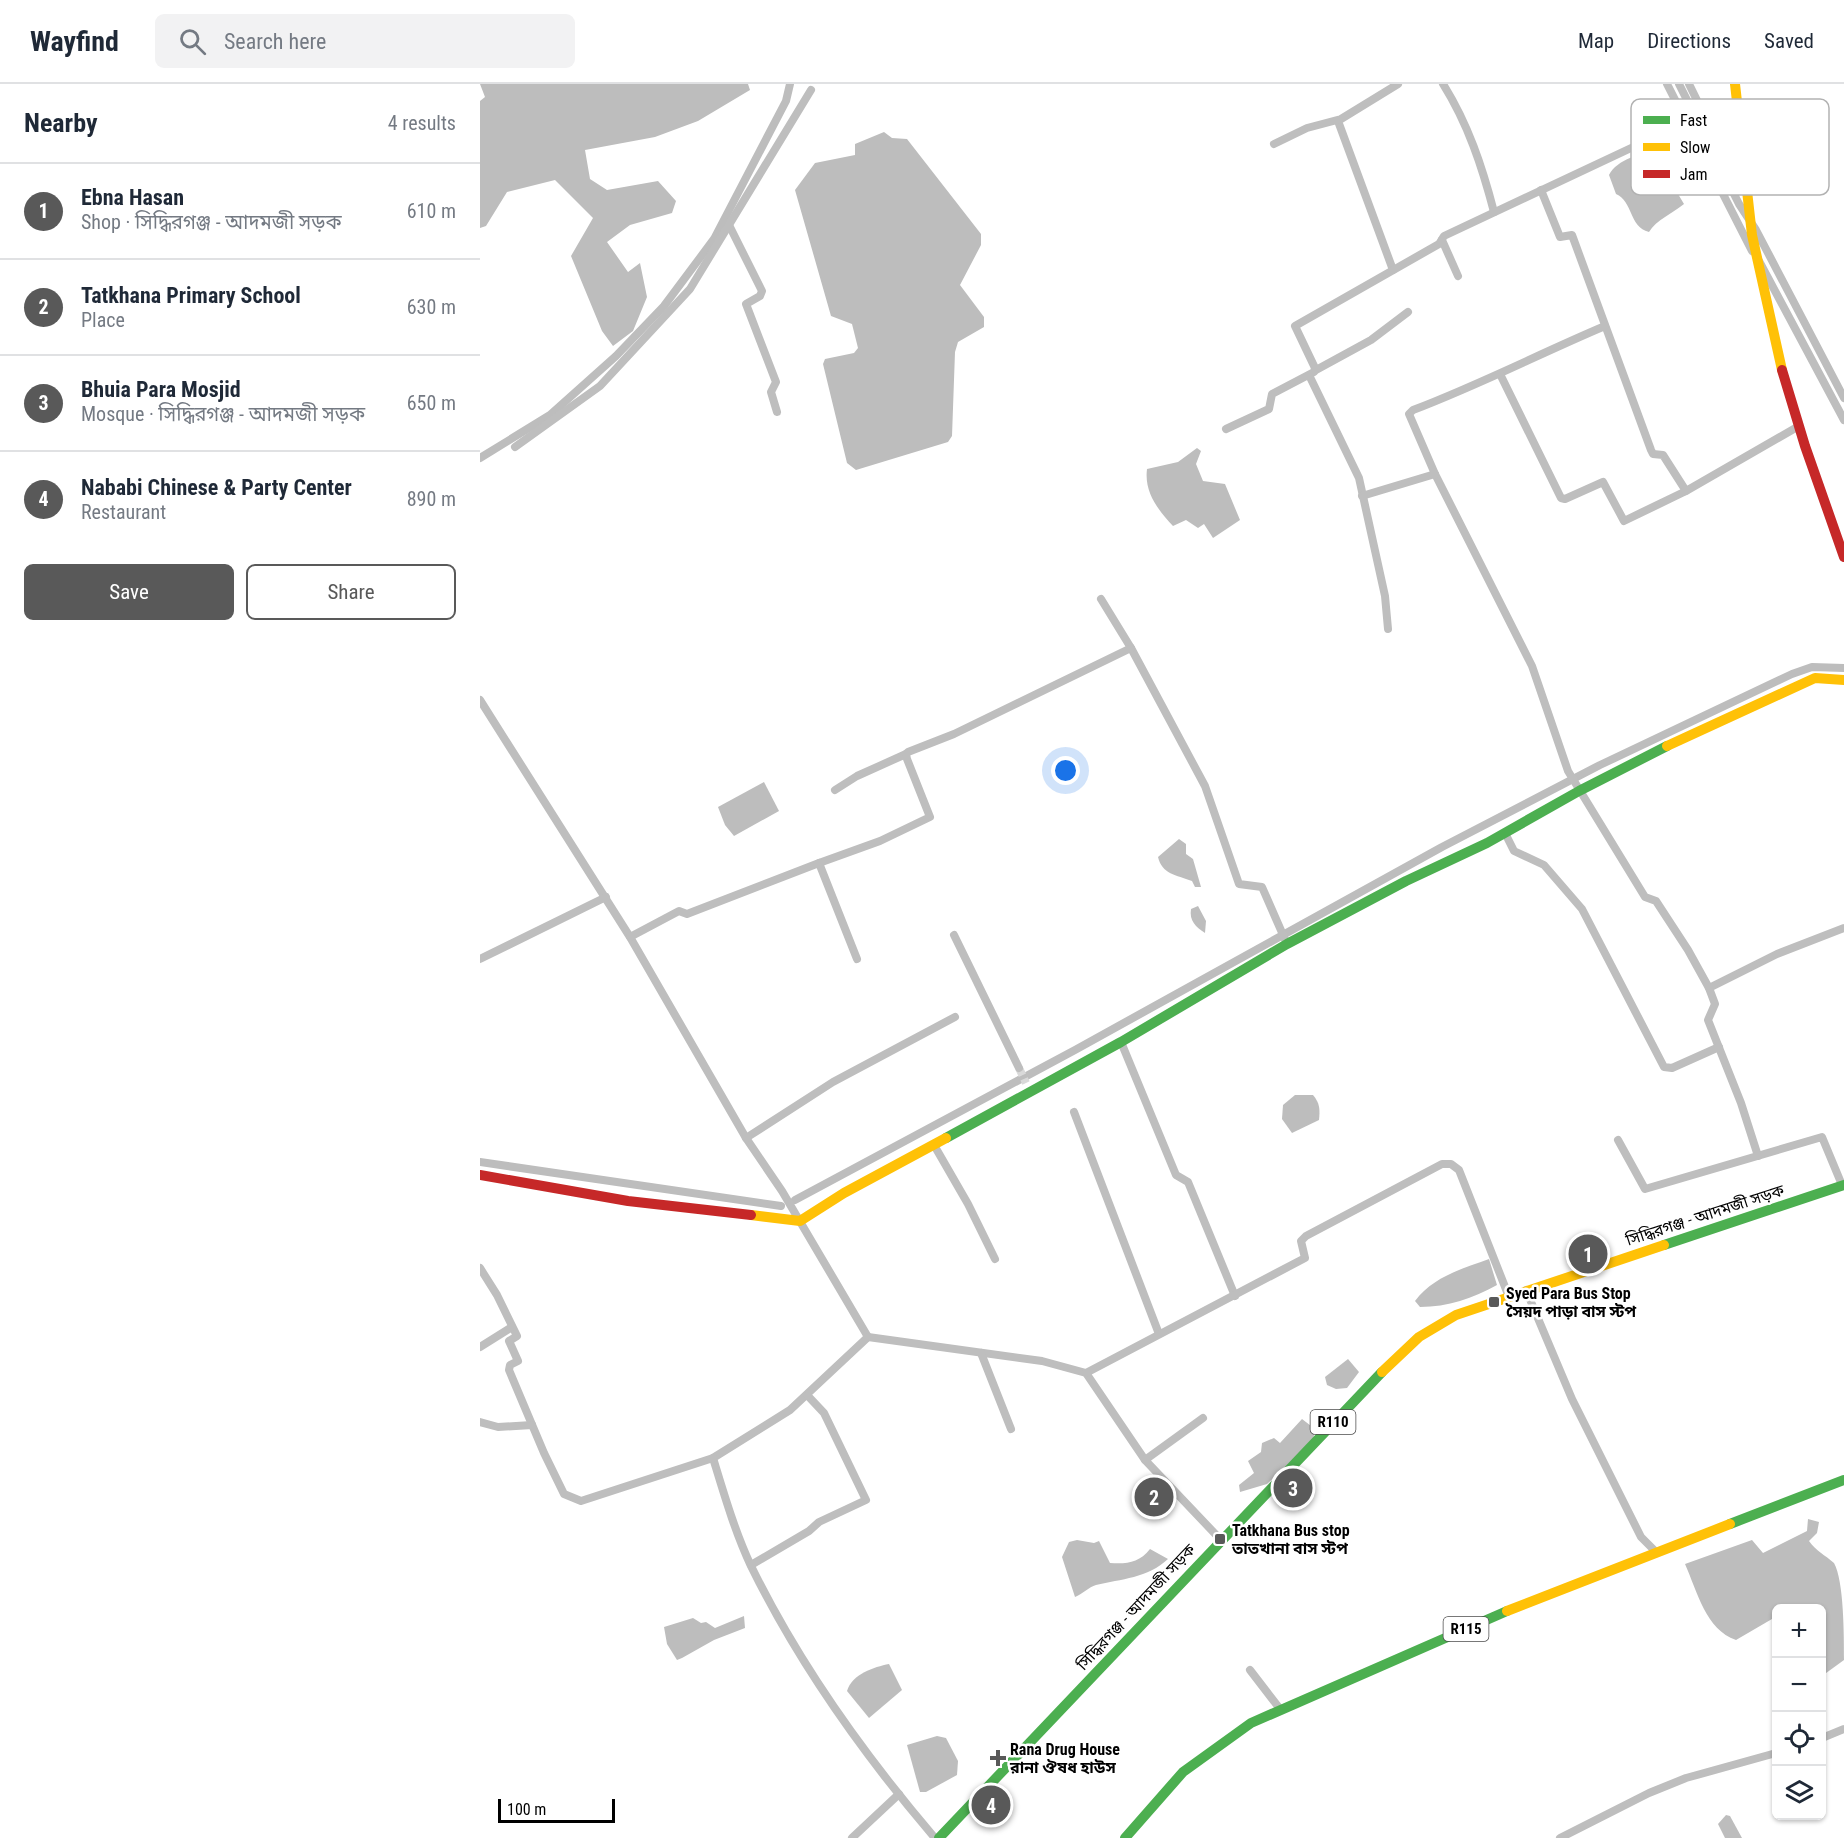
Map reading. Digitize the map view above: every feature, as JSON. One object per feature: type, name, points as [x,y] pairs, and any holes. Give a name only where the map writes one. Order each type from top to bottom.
[{"type":"street","points":[[1274,144],[1307,128],[1338,120],[1398,84]]},
{"type":"street","points":[[1443,84],[1457,107],[1480,158],[1494,212]]},
{"type":"street","points":[[1667,84],[1674,99]]},
{"type":"street","points":[[1689,84],[1696,99]]},
{"type":"street","points":[[1735,84],[1737,99]]},
{"type":"street","points":[[515,447],[605,381],[690,289],[811,90]]},
{"type":"street","points":[[1338,120],[1393,270]]},
{"type":"street","points":[[1388,629],[1385,596],[1359,478],[1312,373],[1295,326],[1494,212],[1631,150]]},
{"type":"street","points":[[1541,190],[1560,237],[1572,235],[1651,450],[1653,454],[1664,455],[1686,491]]},
{"type":"street","points":[[1725,195],[1844,420]]},
{"type":"street","points":[[1747,195],[1755,251],[1798,426],[1844,557]]},
{"type":"street","points":[[729,225],[762,291],[760,296],[746,304],[776,382],[771,392],[777,412]]},
{"type":"street","points":[[1442,240],[1458,276]]},
{"type":"street","points":[[1226,429],[1269,409],[1272,394],[1371,340],[1408,312]]},
{"type":"street","points":[[1605,326],[1533,356],[1500,374],[1411,411],[1435,474],[1532,666],[1568,771],[1645,897],[1656,901],[1688,950],[1709,988],[1714,1004],[1708,1020],[1741,1102],[1758,1156]]},
{"type":"street","points":[[1500,374],[1563,500],[1603,482],[1626,521],[1686,491],[1798,426]]},
{"type":"street","points":[[1362,496],[1435,474]]},
{"type":"street","points":[[1101,599],[1131,648],[1205,786],[1239,884],[1262,887],[1285,941]]},
{"type":"street","points":[[835,790],[857,776],[1073,678],[1131,648]]},
{"type":"street","points":[[480,1175],[628,1201],[800,1221],[934,1145],[1028,1087],[1121,1042],[1285,941],[1504,833],[1577,788],[1706,726],[1815,678],[1844,680]]},
{"type":"street","points":[[480,700],[606,897],[746,1138],[782,1191],[868,1336]]},
{"type":"street","points":[[630,937],[680,910],[687,914],[819,862],[880,841],[930,817],[906,754]]},
{"type":"street","points":[[1504,833],[1514,850],[1544,865],[1582,909],[1664,1067],[1672,1068],[1719,1047]]},
{"type":"street","points":[[819,862],[857,959]]},
{"type":"street","points":[[480,959],[606,897]]},
{"type":"street","points":[[1709,988],[1777,954],[1844,928]]},
{"type":"street","points":[[954,934],[1019,1068]]},
{"type":"street","points":[[746,1138],[833,1082],[955,1017]]},
{"type":"street","points":[[1121,1042],[1176,1175],[1188,1182],[1235,1296]]},
{"type":"street","points":[[1074,1112],[1159,1334]]},
{"type":"street","points":[[1618,1140],[1645,1189],[1822,1137],[1843,1185]]},
{"type":"street","points":[[934,1145],[968,1204],[995,1259]]},
{"type":"street","points":[[868,1336],[1042,1362],[1086,1372],[1305,1258],[1301,1241],[1306,1236],[1442,1164],[1451,1164],[1459,1170],[1509,1297]]},
{"type":"street","name":"সিদ্ধিরগঞ্জ - আদমজী সড়ক","points":[[937,1838],[1136,1631],[1220,1539],[1388,1365],[1419,1337],[1456,1315],[1843,1185]]},
{"type":"street","points":[[480,1268],[497,1295],[517,1337],[509,1341],[518,1361],[508,1367],[532,1425],[561,1490],[569,1497],[581,1501],[713,1458],[808,1396],[868,1336]]},
{"type":"street","points":[[1526,1290],[1572,1399],[1641,1537],[1657,1553]]},
{"type":"street","points":[[480,1347],[512,1327]]},
{"type":"street","points":[[981,1353],[1011,1429]]},
{"type":"street","points":[[1086,1372],[1145,1460],[1220,1539]]},
{"type":"street","points":[[751,1565],[812,1530],[819,1522],[867,1500],[824,1413],[808,1396]]},
{"type":"street","points":[[1145,1460],[1203,1418]]},
{"type":"street","points":[[480,1422],[498,1427],[532,1425]]},
{"type":"street","points":[[713,1458],[735,1526],[751,1565],[782,1623],[841,1718],[899,1794],[937,1838]]},
{"type":"street","name":"R115","points":[[1125,1838],[1183,1772],[1251,1723],[1501,1613],[1844,1480]]},
{"type":"street","points":[[1251,1670],[1280,1709]]},
{"type":"street","points":[[1826,1736],[1844,1729]]},
{"type":"street","points":[[1560,1838],[1649,1793],[1686,1778],[1772,1754]]},
{"type":"street","points":[[852,1838],[899,1794]]},
{"type":"shaded area","points":[[480,84],[748,84],[750,90],[698,121],[655,137],[585,150],[590,179],[607,190],[658,181],[676,201],[672,213],[630,225],[607,242],[628,272],[640,263],[647,297],[633,331],[613,346],[602,331],[571,256],[593,218],[555,180],[507,192],[486,226],[480,228],[480,101],[485,97]]},
{"type":"shaded area","points":[[884,132],[892,138],[907,139],[981,234],[981,245],[960,285],[984,317],[984,327],[958,342],[955,352],[952,436],[948,442],[856,470],[847,463],[823,364],[825,359],[854,353],[858,348],[852,324],[831,316],[795,190],[815,163],[855,155],[855,144]]},
{"type":"shaded area","points":[[1631,158],[1631,195],[1679,195],[1684,204],[1660,220],[1649,232],[1634,220],[1626,202],[1616,194],[1609,175],[1624,161]]},
{"type":"shaded area","points":[[1197,448],[1201,451],[1196,464],[1203,481],[1225,484],[1240,520],[1213,538],[1204,524],[1198,528],[1186,520],[1173,526],[1157,507],[1148,485],[1147,469],[1178,462]]},
{"type":"shaded area","points":[[764,782],[779,811],[734,836],[725,825],[718,807]]},
{"type":"shaded area","points":[[1179,839],[1186,844],[1186,854],[1193,859],[1201,887],[1195,887],[1192,881],[1170,873],[1160,863],[1158,857]]},
{"type":"shaded area","points":[[1198,906],[1206,921],[1205,933],[1196,926],[1191,917],[1191,909]]},
{"type":"shaded area","points":[[1295,1095],[1313,1095],[1318,1104],[1319,1120],[1292,1133],[1282,1119],[1283,1105]]},
{"type":"shaded area","points":[[1489,1259],[1497,1285],[1469,1298],[1430,1307],[1420,1307],[1415,1301],[1439,1280],[1458,1270]]},
{"type":"shaded area","points":[[1348,1359],[1359,1372],[1347,1388],[1336,1389],[1327,1385],[1325,1377]]},
{"type":"shaded area","points":[[1302,1419],[1315,1429],[1313,1441],[1267,1484],[1240,1492],[1239,1485],[1254,1473],[1248,1461],[1261,1452],[1262,1443],[1274,1438],[1280,1443]]},
{"type":"shaded area","points":[[1808,1519],[1819,1522],[1817,1533],[1809,1541],[1834,1563],[1842,1595],[1844,1660],[1826,1673],[1826,1604],[1772,1604],[1772,1619],[1736,1640],[1717,1628],[1710,1619],[1698,1597],[1685,1564],[1752,1540],[1763,1553],[1807,1531]]},
{"type":"shaded area","points":[[1077,1540],[1094,1543],[1099,1541],[1110,1563],[1132,1562],[1142,1557],[1150,1549],[1168,1559],[1143,1574],[1096,1585],[1075,1597],[1062,1557],[1069,1542]]},
{"type":"shaded area","points":[[744,1616],[745,1628],[714,1640],[677,1660],[667,1644],[664,1627],[693,1618],[715,1628]]},
{"type":"shaded area","points":[[889,1664],[902,1690],[869,1718],[847,1691],[859,1676],[870,1669]]},
{"type":"shaded area","points":[[937,1736],[946,1738],[958,1761],[957,1775],[926,1792],[920,1792],[907,1745]]},
{"type":"shaded area","points":[[1726,1815],[1730,1816],[1742,1838],[1725,1838],[1718,1824]]},
{"type":"waterway","points":[[480,458],[550,415],[616,356],[664,306],[714,239],[786,101],[790,84]]},
{"type":"waterway","points":[[1679,84],[1686,99]]},
{"type":"waterway","points":[[1734,195],[1756,230],[1844,398]]},
{"type":"waterway","points":[[795,1200],[1075,1050],[1442,847],[1600,765],[1792,674],[1812,667],[1844,668]]},
{"type":"waterway","points":[[480,1162],[781,1206]]},
{"type":"tunnel","points":[[1019,1068],[1026,1083]]},
{"type":"traffic: fast","points":[[946,1138],[1121,1042],[1287,944],[1406,881],[1487,843],[1579,791],[1667,746]]},
{"type":"traffic: fast","points":[[1664,1245],[1844,1185]]},
{"type":"traffic: fast","points":[[939,1838],[1382,1372]]},
{"type":"traffic: fast","points":[[1730,1524],[1844,1480]]},
{"type":"traffic: fast","points":[[1125,1838],[1183,1772],[1251,1723],[1507,1611]]},
{"type":"traffic: slow","points":[[1735,84],[1737,99]]},
{"type":"traffic: slow","points":[[1747,195],[1752,235],[1782,370]]},
{"type":"traffic: slow","points":[[1667,746],[1815,678],[1844,680]]},
{"type":"traffic: slow","points":[[751,1215],[800,1221],[844,1193],[946,1138]]},
{"type":"traffic: slow","points":[[1382,1372],[1419,1337],[1456,1315],[1664,1245]]},
{"type":"traffic: slow","points":[[1507,1611],[1730,1524]]},
{"type":"traffic: jam","points":[[1782,370],[1805,446],[1844,557]]},
{"type":"traffic: jam","points":[[480,1175],[628,1201],[751,1215]]},
{"type":"place","name":"Ebna Hasan","points":[[1588,1254]]},
{"type":"place","name":"Syed Para Bus Stop সৈয়দ পাড়া বাস স্টপ","points":[[1494,1302]]},
{"type":"place","name":"Bhuia Para Mosjid","points":[[1293,1488]]},
{"type":"place","name":"Tatkhana Primary School","points":[[1154,1497]]},
{"type":"place","name":"Tatkhana Bus stop তাতখানা বাস স্টপ","points":[[1220,1539]]},
{"type":"place","name":"Rana Drug House রানা ঔষধ হাউস","points":[[998,1758]]},
{"type":"place","name":"Nababi Chinese & Party Center","points":[[991,1805]]}]
